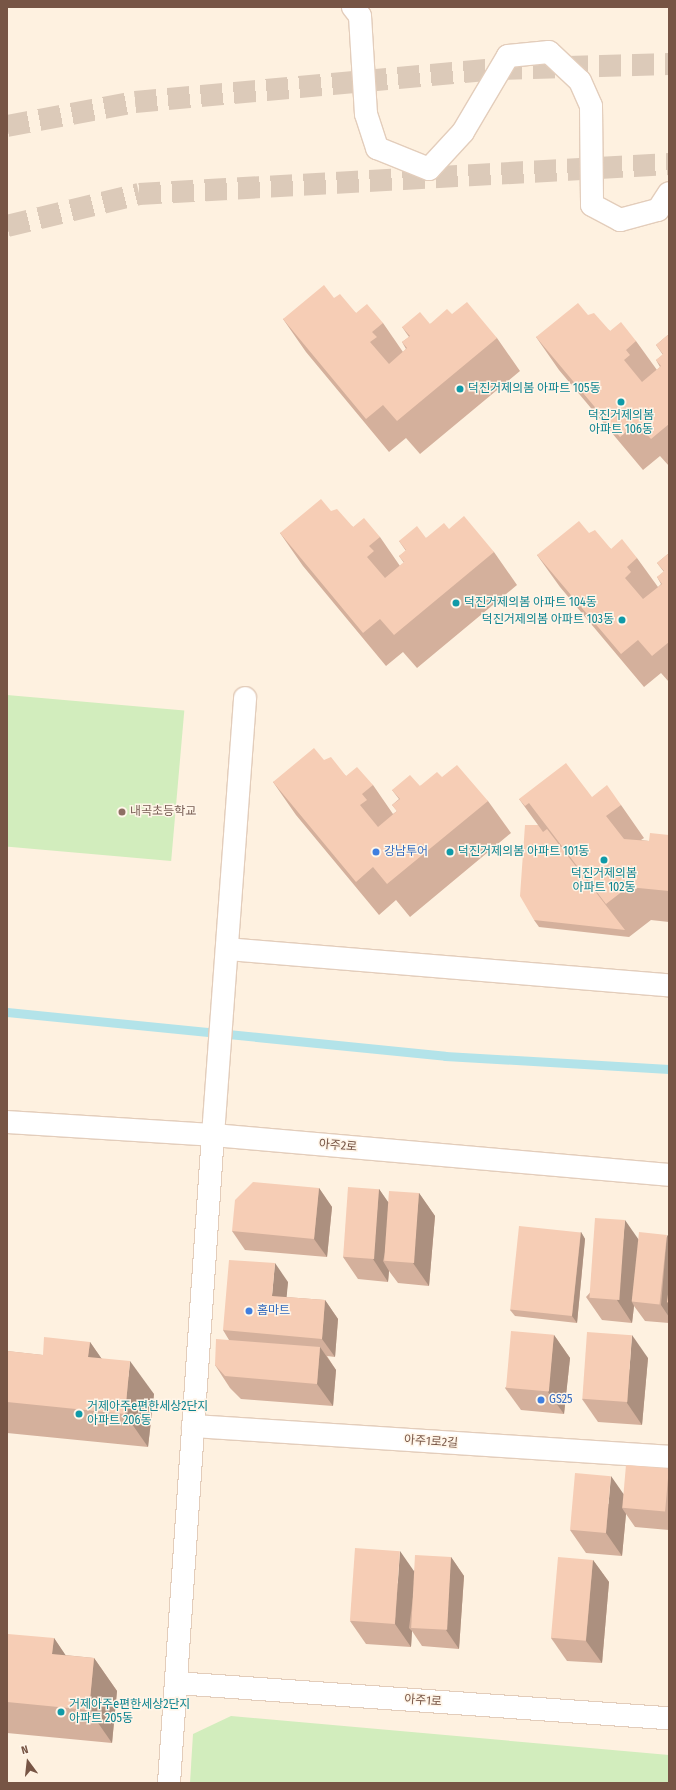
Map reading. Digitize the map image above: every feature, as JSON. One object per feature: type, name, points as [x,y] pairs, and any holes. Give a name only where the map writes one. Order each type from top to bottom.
[{"type":"street","points":[[353,7],[360,16],[366,114],[377,148],[429,169],[463,132],[508,56],[549,52],[580,81],[591,106],[592,205],[620,220],[658,210],[669,193]]},
{"type":"street","points":[[168,1783],[245,698]]},
{"type":"street","points":[[228,949],[669,985]]},
{"type":"street","name":"아주2로","points":[[7,1122],[213,1135],[669,1175]]},
{"type":"street","name":"아주1로2길","points":[[193,1426],[669,1457]]},
{"type":"street","name":"아주1로","points":[[176,1683],[669,1718]]},
{"type":"green space","points":[[7,695],[184,711],[171,861],[7,847]]},
{"type":"green space","points":[[231,1716],[669,1755],[669,1783],[190,1783],[193,1734]]},
{"type":"building","points":[[324,285],[334,298],[340,294],[356,313],[367,304],[383,323],[372,332],[377,337],[370,342],[389,364],[407,348],[402,342],[410,336],[402,327],[420,312],[430,324],[447,309],[452,314],[467,302],[497,338],[397,421],[383,405],[366,419],[283,319]]},
{"type":"building","points":[[578,303],[588,315],[594,313],[610,331],[621,322],[636,341],[626,350],[630,355],[624,360],[642,382],[661,366],[656,360],[663,354],[656,345],[669,334],[669,424],[651,439],[637,423],[620,437],[536,337]]},
{"type":"building","points":[[321,499],[331,511],[337,509],[353,527],[364,518],[380,537],[369,546],[374,551],[367,557],[385,578],[404,562],[399,556],[406,550],[399,541],[417,526],[426,538],[444,523],[449,529],[464,516],[494,552],[394,635],[380,619],[363,633],[280,533]]},
{"type":"building","points":[[579,521],[589,533],[595,530],[611,549],[622,539],[637,558],[627,567],[631,572],[625,578],[643,599],[662,584],[657,577],[664,571],[657,563],[669,553],[669,642],[652,656],[638,640],[621,654],[537,555]]},
{"type":"building","points":[[314,748],[324,760],[331,757],[346,776],[357,767],[373,785],[362,794],[367,800],[360,805],[378,827],[397,811],[392,805],[400,799],[392,790],[410,775],[420,786],[437,772],[442,777],[457,765],[488,801],[387,884],[373,867],[356,882],[273,782]]},
{"type":"building","points":[[566,763],[592,797],[607,785],[621,805],[606,816],[624,839],[649,841],[650,833],[669,835],[669,891],[628,887],[606,904],[529,803],[525,806],[519,799]]},
{"type":"building","points":[[525,825],[538,825],[543,832],[547,829],[625,930],[534,920],[520,896]]},
{"type":"building","points":[[253,1182],[319,1188],[314,1239],[232,1231],[235,1200]]},
{"type":"building","points":[[348,1187],[379,1189],[374,1259],[343,1257]]},
{"type":"building","points":[[389,1191],[419,1193],[414,1263],[384,1261]]},
{"type":"building","points":[[595,1218],[625,1220],[619,1300],[589,1298]]},
{"type":"building","points":[[519,1226],[581,1232],[572,1316],[510,1310]]},
{"type":"building","points":[[639,1232],[667,1235],[660,1305],[632,1302]]},
{"type":"building","points":[[229,1260],[275,1263],[272,1296],[325,1300],[322,1339],[223,1330]]},
{"type":"building","points":[[669,1287],[669,1303],[667,1302]]},
{"type":"building","points":[[511,1331],[554,1335],[549,1392],[506,1388]]},
{"type":"building","points":[[587,1332],[632,1335],[627,1402],[582,1399]]},
{"type":"building","points":[[44,1337],[90,1342],[88,1357],[130,1361],[125,1414],[7,1402],[7,1351],[43,1355]]},
{"type":"building","points":[[216,1339],[320,1347],[317,1384],[225,1376],[215,1365]]},
{"type":"building","points":[[626,1465],[669,1469],[665,1512],[622,1508]]},
{"type":"building","points":[[575,1473],[611,1476],[606,1533],[570,1530]]},
{"type":"building","points":[[355,1548],[400,1551],[395,1624],[350,1621]]},
{"type":"building","points":[[415,1555],[451,1557],[447,1630],[411,1628]]},
{"type":"building","points":[[558,1557],[593,1560],[586,1641],[551,1638]]},
{"type":"building","points":[[8,1634],[54,1638],[52,1654],[94,1658],[89,1710],[7,1702]]},
{"type":"waterway","points":[[7,1012],[445,1056],[669,1069]]},
{"type":"tunnel","points":[[7,126],[135,102],[500,69],[669,64]]},
{"type":"tunnel","points":[[7,226],[139,194],[669,164]]},
{"type":"place","name":"덕진거제의봄 아파트 105동","points":[[460,389]]},
{"type":"place","name":"덕진거제의봄 아파트 106동","points":[[621,402]]},
{"type":"place","name":"덕진거제의봄 아파트 104동","points":[[456,603]]},
{"type":"place","name":"덕진거제의봄 아파트 103동","points":[[622,620]]},
{"type":"place","name":"내곡초등학교","points":[[122,812]]},
{"type":"place","name":"강남투어","points":[[376,852]]},
{"type":"place","name":"덕진거제의봄 아파트 101동","points":[[450,852]]},
{"type":"place","name":"덕진거제의봄 아파트 102동","points":[[604,860]]},
{"type":"place","name":"홈마트","points":[[249,1311]]},
{"type":"place","name":"GS25","points":[[541,1400]]},
{"type":"place","name":"거제아주e편한세상2단지 아파트 206동","points":[[79,1414]]},
{"type":"place","name":"거제아주e편한세상2단지 아파트 205동","points":[[61,1712]]}]
